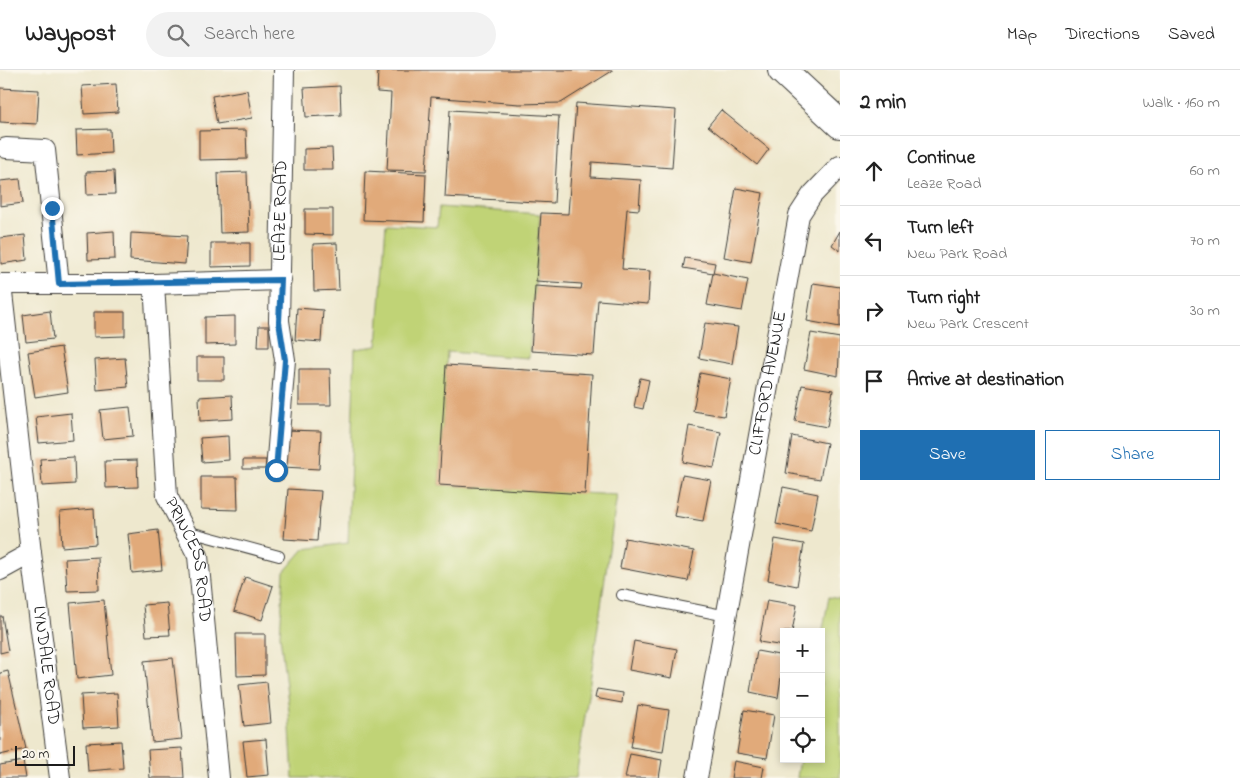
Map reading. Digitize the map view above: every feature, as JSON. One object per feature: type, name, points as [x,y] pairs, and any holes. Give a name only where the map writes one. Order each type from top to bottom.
[{"type":"main road","points":[[782,70],[840,124]]},
{"type":"street","name":"LEAZE ROAD","points":[[276,470],[285,360],[279,322],[284,70]]},
{"type":"street","points":[[6,148],[45,150],[59,284]]},
{"type":"street","name":"CLIFFORD AVENUE","points":[[697,778],[799,215],[812,195],[840,166]]},
{"type":"street","points":[[0,284],[154,284],[281,280]]},
{"type":"street","name":"LYNDALE ROAD","points":[[0,284],[31,553],[60,778]]},
{"type":"street","name":"PRINCESS ROAD","points":[[154,284],[167,496],[178,521],[186,531],[198,556],[219,778]]},
{"type":"street","points":[[0,570],[31,553]]},
{"type":"lane","points":[[186,531],[279,556]]},
{"type":"lane","points":[[622,595],[727,616]]},
{"type":"green space","points":[[439,207],[540,214],[529,358],[447,352],[439,485],[617,495],[576,778],[293,778],[289,711],[280,635],[284,572],[304,549],[348,543],[355,349],[377,346],[386,224],[437,227]]},
{"type":"green space","points":[[829,597],[840,599],[840,778],[797,778],[799,763],[825,763],[825,628],[823,628]]},
{"type":"building","points":[[378,70],[612,71],[561,103],[519,104],[431,97],[426,171],[387,170],[391,93],[377,92]]},
{"type":"building","points":[[116,84],[118,112],[84,114],[82,86]]},
{"type":"building","points":[[340,86],[341,115],[306,117],[304,88]]},
{"type":"building","points":[[0,88],[39,90],[37,124],[0,122]]},
{"type":"building","points":[[247,90],[252,118],[217,124],[212,96]]},
{"type":"building","points":[[576,103],[676,110],[672,168],[592,162],[591,177],[641,180],[639,210],[627,209],[622,269],[650,271],[648,304],[598,300],[594,355],[531,351],[535,286],[581,289],[582,284],[536,281],[541,213],[568,214]]},
{"type":"building","points":[[450,110],[559,116],[554,203],[445,197]]},
{"type":"building","points":[[721,110],[769,149],[757,165],[708,126]]},
{"type":"building","points":[[110,129],[111,153],[77,155],[76,130]]},
{"type":"building","points":[[246,130],[247,159],[199,160],[199,131]]},
{"type":"building","points":[[332,148],[333,170],[304,170],[304,149]]},
{"type":"building","points":[[114,171],[115,194],[87,195],[86,172]]},
{"type":"building","points":[[365,171],[426,174],[424,222],[363,220]]},
{"type":"building","points":[[247,172],[249,232],[220,233],[218,173]]},
{"type":"building","points":[[20,179],[23,203],[0,206],[0,181]]},
{"type":"building","points":[[736,188],[763,193],[751,262],[724,257]]},
{"type":"building","points":[[305,209],[333,209],[333,235],[305,234]]},
{"type":"building","points":[[114,231],[115,259],[88,260],[87,233]]},
{"type":"building","points":[[840,231],[840,251],[832,245]]},
{"type":"building","points":[[131,233],[187,236],[185,264],[130,260]]},
{"type":"building","points":[[25,235],[27,260],[1,264],[0,238]]},
{"type":"building","points":[[211,243],[250,243],[250,266],[211,267]]},
{"type":"building","points":[[337,243],[339,290],[314,291],[313,244]]},
{"type":"building","points":[[685,258],[715,263],[713,273],[683,268]]},
{"type":"building","points":[[713,273],[748,280],[742,311],[707,305]]},
{"type":"building","points":[[813,283],[840,287],[840,327],[807,321]]},
{"type":"building","points":[[297,308],[323,310],[321,342],[295,340]]},
{"type":"building","points":[[50,311],[53,339],[26,342],[23,315]]},
{"type":"building","points":[[94,312],[125,312],[125,336],[94,337]]},
{"type":"building","points":[[235,316],[235,344],[205,345],[205,317]]},
{"type":"building","points":[[705,323],[738,327],[732,364],[699,358]]},
{"type":"building","points":[[259,326],[269,326],[269,347],[258,347]]},
{"type":"building","points":[[811,333],[840,338],[838,376],[804,369]]},
{"type":"building","points":[[61,347],[68,392],[35,397],[28,352]]},
{"type":"building","points":[[197,357],[224,357],[224,380],[197,380]]},
{"type":"building","points":[[125,358],[128,387],[97,390],[95,360]]},
{"type":"building","points":[[446,365],[592,374],[585,494],[439,485]]},
{"type":"building","points":[[299,369],[330,369],[331,405],[299,405]]},
{"type":"building","points":[[700,373],[731,379],[724,416],[693,411]]},
{"type":"building","points":[[640,378],[649,380],[643,409],[634,407]]},
{"type":"building","points":[[802,385],[833,390],[827,427],[795,421]]},
{"type":"building","points":[[232,395],[233,419],[200,421],[199,397]]},
{"type":"building","points":[[130,407],[133,436],[103,439],[100,410]]},
{"type":"building","points":[[71,413],[73,440],[39,443],[36,417]]},
{"type":"building","points":[[689,426],[721,432],[714,468],[683,462]]},
{"type":"building","points":[[285,430],[321,431],[319,469],[283,467]]},
{"type":"building","points":[[228,436],[229,460],[202,462],[200,438]]},
{"type":"building","points":[[792,436],[827,443],[820,479],[786,473]]},
{"type":"building","points":[[74,457],[75,484],[42,486],[40,459]]},
{"type":"building","points":[[137,460],[138,487],[106,488],[105,461]]},
{"type":"building","points":[[243,460],[266,460],[265,469],[243,469]]},
{"type":"building","points":[[682,475],[711,480],[703,521],[674,516]]},
{"type":"building","points":[[201,477],[237,477],[238,510],[201,509]]},
{"type":"building","points":[[783,487],[818,494],[811,531],[776,524]]},
{"type":"building","points":[[288,489],[321,491],[317,541],[284,539]]},
{"type":"building","points":[[94,509],[96,544],[62,547],[60,512]]},
{"type":"building","points":[[158,530],[162,570],[132,573],[128,534]]},
{"type":"building","points":[[625,538],[694,551],[688,581],[620,568]]},
{"type":"building","points":[[775,539],[804,544],[797,586],[768,580]]},
{"type":"building","points":[[98,557],[99,590],[67,591],[65,559]]},
{"type":"building","points":[[245,577],[273,586],[262,620],[234,611]]},
{"type":"building","points":[[104,600],[111,675],[77,679],[70,603]]},
{"type":"building","points":[[767,600],[797,605],[793,628],[780,628],[780,645],[759,642]]},
{"type":"building","points":[[167,603],[170,635],[146,636],[143,605]]},
{"type":"building","points":[[0,616],[2,616],[8,651],[0,653]]},
{"type":"building","points":[[236,634],[265,634],[265,675],[237,676]]},
{"type":"building","points":[[634,641],[677,649],[672,678],[629,670]]},
{"type":"building","points":[[757,651],[780,655],[778,698],[750,692]]},
{"type":"building","points":[[173,658],[182,739],[152,742],[144,661]]},
{"type":"building","points":[[8,671],[26,749],[0,755],[0,673]]},
{"type":"building","points":[[267,682],[271,723],[244,726],[239,685]]},
{"type":"building","points":[[597,689],[623,693],[622,703],[595,698]]},
{"type":"building","points":[[117,693],[119,726],[83,728],[81,695]]},
{"type":"building","points":[[638,705],[669,710],[663,752],[631,747]]},
{"type":"building","points":[[744,710],[774,715],[767,758],[737,753]]},
{"type":"building","points":[[266,739],[269,775],[247,777],[243,741]]},
{"type":"building","points":[[121,741],[123,768],[88,771],[86,743]]},
{"type":"building","points":[[182,748],[184,778],[150,778],[148,750]]},
{"type":"building","points":[[630,754],[662,760],[659,778],[625,778]]},
{"type":"building","points":[[23,761],[26,778],[0,778],[0,765]]},
{"type":"building","points":[[734,761],[764,767],[762,778],[731,778]]},
{"type":"route","points":[[52,208],[59,284],[154,284],[281,280],[279,322],[285,360],[276,470]]}]
